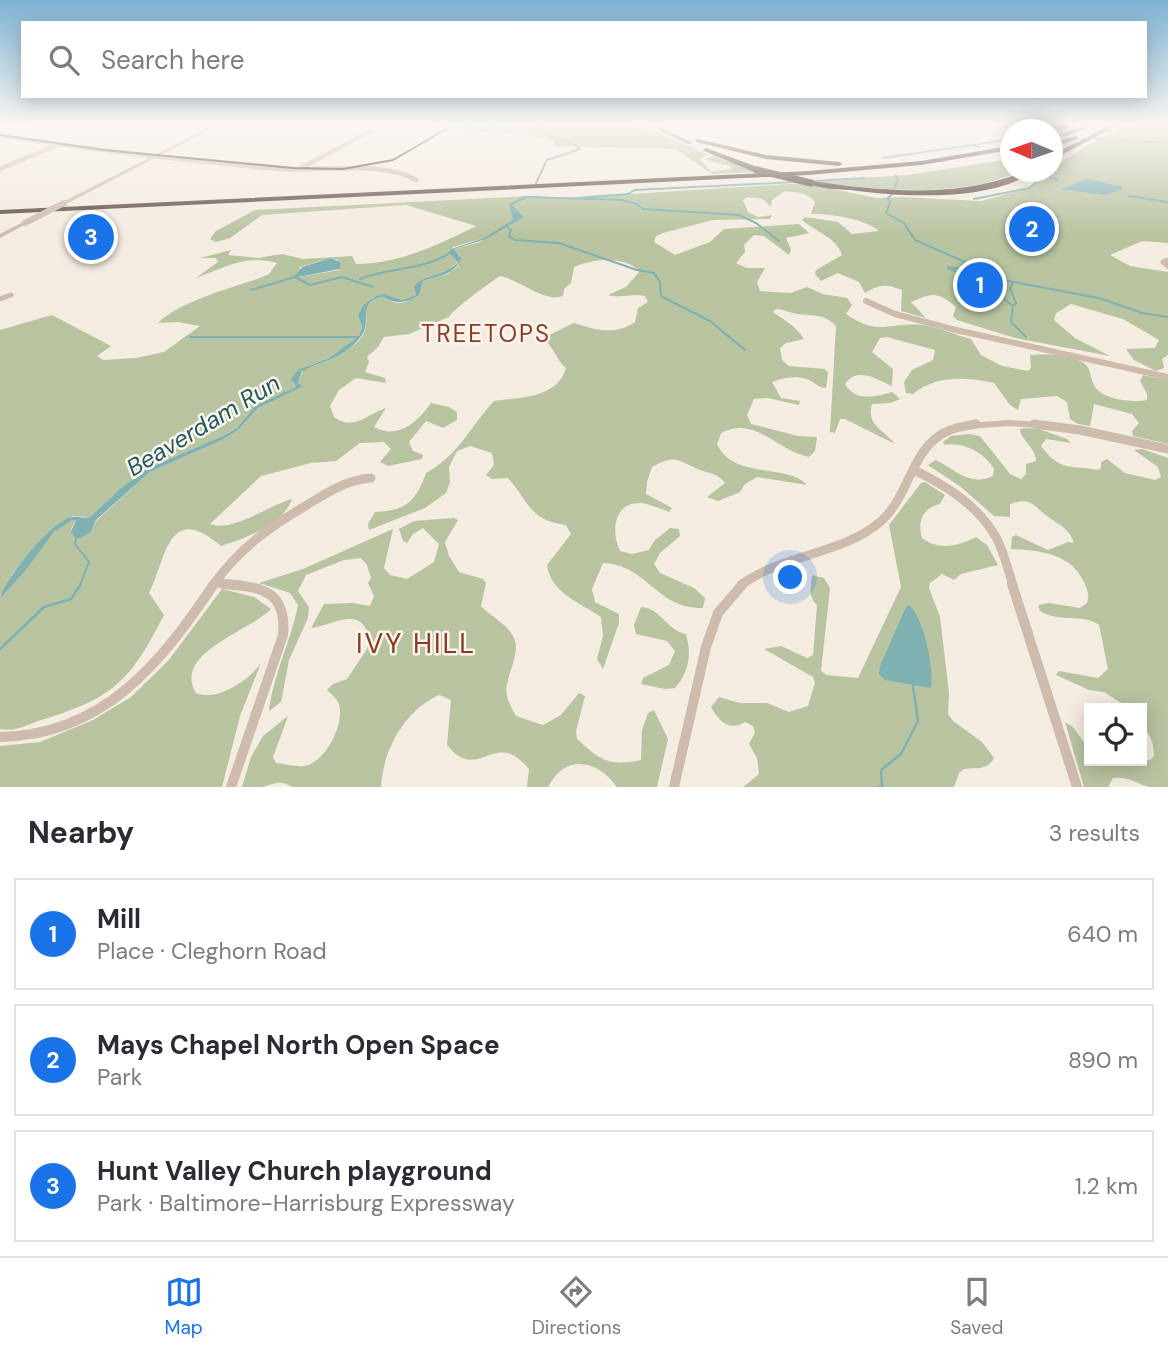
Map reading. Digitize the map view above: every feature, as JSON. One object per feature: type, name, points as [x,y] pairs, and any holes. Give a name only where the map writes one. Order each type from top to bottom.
[{"type":"highway","points":[[736,161],[757,170],[811,183],[891,191],[945,191],[1001,182]]},
{"type":"highway","points":[[796,161],[864,164],[927,161]]},
{"type":"highway","points":[[0,212],[808,173],[934,161]]},
{"type":"highway","points":[[0,218],[839,176],[968,161]]},
{"type":"street","points":[[0,169],[20,161]]},
{"type":"street","points":[[0,236],[148,161]]},
{"type":"street","points":[[196,161],[297,170],[382,170],[406,174],[416,180]]},
{"type":"street","points":[[297,170],[315,161]]},
{"type":"street","points":[[0,299],[11,295]]},
{"type":"street","points":[[866,301],[879,309],[936,325],[1095,358],[1168,377]]},
{"type":"street","points":[[674,787],[706,647],[718,613],[737,588],[760,571],[862,534],[889,515],[904,494],[925,449],[939,435],[960,425],[987,422],[1026,424],[1168,449]]},
{"type":"street","points":[[914,470],[960,496],[984,519],[998,541],[1077,787]]},
{"type":"street","points":[[0,737],[49,730],[75,721],[116,698],[166,653],[237,555],[265,531],[344,482],[371,478]]},
{"type":"street","points":[[216,583],[267,592],[276,597],[285,612],[282,635],[231,787]]},
{"type":"green space","points":[[692,161],[701,161],[711,172],[732,169],[730,166],[708,161],[726,161],[758,172],[712,174]]},
{"type":"green space","points":[[1000,161],[1000,179],[943,189],[889,189],[811,181],[908,175]]},
{"type":"green space","points":[[1063,161],[1168,161],[1168,243],[1142,241],[1110,255],[1130,266],[1168,272],[1168,355],[1162,359],[1164,368],[1156,371],[1134,360],[1126,349],[1155,348],[1159,340],[1123,319],[1071,304],[1056,313],[1054,320],[1075,338],[1110,356],[1015,338],[957,320],[953,316],[956,307],[939,296],[930,295],[911,302],[926,318],[901,311],[902,290],[883,286],[865,293],[859,282],[838,273],[821,281],[815,274],[816,270],[842,255],[831,239],[802,220],[805,217],[838,222],[852,234],[879,231],[866,223],[847,218],[811,214],[815,202],[802,194],[785,191],[772,200],[771,207],[763,199],[748,197],[743,200],[748,212],[758,217],[772,215],[770,219],[713,220],[663,233],[656,236],[654,242],[675,255],[710,242],[724,229],[799,224],[809,233],[786,238],[791,250],[789,255],[764,236],[754,235],[744,245],[745,252],[736,263],[747,268],[765,268],[757,282],[760,291],[791,293],[807,287],[823,294],[847,298],[852,305],[846,314],[857,321],[876,327],[922,325],[940,329],[971,339],[981,355],[1002,366],[1028,371],[1031,368],[1030,355],[1065,356],[1079,360],[1087,365],[1093,384],[1099,391],[1119,400],[1147,400],[1140,381],[1143,375],[1168,380],[1168,444],[1133,436],[1132,431],[1139,423],[1132,414],[1094,404],[1090,426],[1070,419],[1067,402],[1057,396],[1021,399],[1018,410],[1010,405],[994,383],[952,379],[931,383],[913,394],[906,393],[904,382],[912,370],[933,360],[935,350],[887,337],[880,338],[872,352],[893,369],[892,386],[861,375],[845,384],[854,394],[860,396],[892,392],[900,399],[890,403],[872,404],[871,411],[873,422],[895,444],[845,419],[840,419],[835,433],[830,432],[836,326],[821,317],[776,309],[773,312],[794,327],[804,339],[786,343],[780,348],[782,360],[789,366],[825,369],[828,373],[826,388],[801,378],[777,380],[772,382],[781,398],[800,401],[799,405],[768,398],[754,399],[747,415],[751,424],[798,436],[817,437],[815,451],[809,457],[797,454],[766,436],[745,428],[721,433],[717,444],[725,455],[735,462],[747,467],[787,474],[807,485],[757,477],[745,484],[740,492],[718,501],[707,497],[725,483],[716,476],[672,459],[652,467],[646,494],[672,508],[669,512],[641,503],[625,507],[615,527],[617,543],[620,551],[632,554],[649,550],[654,541],[670,528],[679,529],[680,536],[660,553],[654,564],[660,573],[694,588],[705,598],[703,608],[674,602],[631,571],[603,563],[592,589],[595,602],[619,614],[619,623],[603,669],[597,659],[603,636],[601,617],[560,590],[547,565],[571,534],[566,525],[537,515],[508,478],[492,479],[486,475],[494,465],[492,453],[470,446],[457,451],[449,467],[450,482],[446,493],[425,508],[369,530],[368,524],[375,512],[394,510],[413,498],[426,473],[455,450],[494,401],[536,395],[555,386],[566,368],[543,338],[574,323],[597,329],[620,329],[635,322],[638,308],[648,302],[645,296],[608,295],[626,287],[640,271],[617,261],[599,260],[574,267],[571,283],[564,289],[563,296],[556,297],[540,294],[500,276],[449,317],[409,334],[384,337],[367,357],[369,362],[365,372],[385,378],[386,383],[356,378],[339,390],[330,406],[334,417],[348,423],[386,408],[374,427],[391,431],[407,427],[420,417],[431,403],[449,407],[457,412],[457,420],[443,428],[426,421],[409,442],[413,451],[423,455],[422,459],[388,466],[380,462],[391,449],[384,442],[360,443],[336,461],[311,463],[261,476],[210,524],[219,526],[239,522],[292,499],[287,508],[262,529],[221,546],[203,533],[190,529],[179,532],[165,551],[149,593],[164,615],[141,656],[117,684],[103,695],[66,712],[16,729],[0,729],[0,599],[53,534],[72,520],[76,521],[71,529],[75,538],[91,532],[96,521],[150,472],[222,440],[238,430],[258,408],[302,385],[298,383],[303,370],[351,348],[363,335],[367,307],[375,299],[384,297],[397,303],[415,296],[402,300],[384,294],[376,296],[363,305],[358,315],[362,327],[359,336],[329,358],[303,368],[293,383],[296,387],[256,405],[237,428],[223,436],[148,468],[121,488],[90,517],[73,516],[49,532],[12,574],[9,584],[0,596],[0,330],[52,315],[111,346],[97,356],[103,360],[136,358],[164,352],[200,326],[178,322],[158,323],[167,315],[206,296],[269,274],[277,263],[245,261],[196,278],[218,262],[216,258],[200,258],[231,250],[228,255],[258,258],[282,254],[303,259],[352,256],[356,264],[372,263],[418,252],[476,226],[406,205],[262,215],[230,238],[216,242],[210,239],[216,231],[255,210],[529,196],[565,198],[805,183],[876,198],[981,201],[1026,189],[1037,182],[1063,182]],"holes":[[[501,228],[480,242],[454,249],[460,256],[458,266],[447,274],[423,281],[416,294],[415,286],[425,279],[448,269],[458,261],[449,253],[453,247],[484,238]],[[331,258],[338,260],[340,270],[293,278],[299,273],[300,267]]]},
{"type":"green space","points":[[1020,429],[1039,429],[1067,439],[1071,443],[1046,439],[1041,446],[1054,460],[1066,466],[1098,470],[1101,468],[1101,462],[1107,459],[1125,473],[1155,480],[1161,477],[1158,467],[1134,450],[1142,449],[1168,458],[1168,787],[1149,787],[1128,779],[1113,778],[1108,787],[1084,787],[1065,722],[1073,727],[1084,742],[1084,766],[1147,766],[1147,760],[1154,756],[1147,730],[1147,703],[1121,703],[1104,692],[1089,690],[1056,675],[1059,671],[1098,678],[1108,669],[1099,625],[1086,619],[1055,617],[1040,611],[1038,605],[1049,603],[1080,608],[1087,603],[1086,587],[1078,572],[1062,559],[1043,552],[1011,549],[1012,537],[1016,535],[1048,550],[1068,542],[1074,543],[1069,533],[1034,505],[1023,501],[1010,504],[1010,517],[994,516],[961,487],[928,465],[936,460],[977,480],[993,476],[994,469],[979,453],[959,445],[945,445],[943,442],[951,436],[969,434],[980,436],[1010,474],[1021,479],[1026,474],[1026,464],[1036,461],[1034,452]]},
{"type":"green space","points":[[925,482],[945,495],[940,504],[929,509],[923,516],[920,526],[922,538],[935,545],[949,546],[976,537],[987,545],[998,565],[961,574],[954,580],[942,574],[930,583],[929,588],[940,617],[949,693],[948,714],[953,721],[982,742],[994,758],[985,767],[964,769],[959,773],[954,787],[743,787],[759,774],[757,758],[749,744],[755,733],[753,726],[745,722],[734,726],[725,724],[711,707],[719,697],[740,703],[767,703],[789,712],[808,706],[815,683],[813,677],[764,649],[781,646],[807,658],[813,655],[817,605],[811,595],[812,575],[824,578],[830,588],[821,671],[827,675],[858,678],[901,587],[889,525],[921,483]]},
{"type":"green space","points":[[458,520],[445,542],[449,556],[459,572],[483,579],[486,583],[481,606],[513,636],[516,650],[507,696],[516,716],[543,725],[561,715],[579,693],[585,696],[576,731],[577,739],[599,757],[621,763],[641,760],[642,730],[648,713],[654,710],[668,739],[657,787],[617,787],[600,771],[581,764],[563,769],[548,787],[527,787],[529,769],[516,757],[496,753],[468,760],[458,756],[447,745],[451,700],[439,695],[415,711],[398,733],[386,759],[381,787],[292,787],[281,783],[242,787],[251,757],[263,736],[288,716],[273,757],[276,763],[304,766],[319,758],[326,750],[337,730],[340,710],[337,700],[327,690],[333,684],[347,679],[367,649],[369,636],[359,621],[352,619],[311,628],[324,604],[353,603],[370,606],[374,596],[368,583],[371,578],[367,565],[361,558],[344,560],[306,575],[298,591],[309,607],[308,618],[289,660],[281,702],[269,711],[274,684],[298,605],[290,593],[259,583],[303,569],[393,529],[384,568],[390,575],[407,579],[434,562],[439,544],[423,528],[413,534],[407,543],[403,541],[399,529],[414,521]]},
{"type":"green space","points":[[222,589],[254,597],[271,609],[204,655],[195,666],[191,679],[196,693],[204,695],[223,692],[249,676],[261,663],[240,716],[222,787],[0,787],[0,746],[40,742],[93,720],[131,697],[168,661]]},
{"type":"green space","points":[[641,607],[654,611],[674,629],[686,634],[688,663],[675,688],[665,689],[641,684],[643,678],[669,665],[675,651],[667,641],[636,634],[634,625]]},
{"type":"water","points":[[1087,179],[1123,189],[1105,195],[1061,189]]},
{"type":"water","name":"Beaverdam Run","points":[[524,196],[529,197],[512,205],[524,217],[486,239],[454,249],[461,258],[455,268],[423,281],[419,295],[401,302],[384,297],[370,302],[365,330],[356,343],[335,358],[302,371],[298,383],[303,386],[258,408],[238,430],[222,440],[150,472],[96,520],[91,532],[75,538],[71,531],[76,521],[72,520],[54,532],[0,599],[28,554],[60,523],[72,517],[90,517],[121,488],[148,468],[223,436],[237,428],[256,405],[296,387],[291,379],[298,370],[329,358],[359,336],[362,327],[358,315],[363,305],[384,294],[402,300],[416,295],[414,286],[419,282],[453,267],[458,262],[449,253],[451,249],[484,238],[513,220],[509,204]]},
{"type":"water","points":[[331,258],[340,262],[340,269],[293,278],[302,267]]},
{"type":"water","points":[[909,605],[919,621],[927,644],[931,688],[885,680],[879,674],[880,666]]},
{"type":"waterway","points":[[536,183],[547,161]]},
{"type":"waterway","points":[[894,188],[898,181],[896,176]]},
{"type":"waterway","points":[[814,181],[865,178]]},
{"type":"waterway","points":[[578,198],[628,194],[635,190],[795,182]]},
{"type":"waterway","points":[[974,199],[1029,188],[1036,182]]},
{"type":"waterway","points":[[892,194],[888,198],[890,203],[886,213],[904,223],[915,240],[1008,281],[1099,298],[1142,313],[1168,317]]},
{"type":"waterway","points":[[1129,196],[1168,202]]},
{"type":"waterway","points":[[526,197],[622,200],[637,204],[643,209],[739,215],[756,223],[779,241]]},
{"type":"waterway","points":[[508,228],[511,230],[509,236],[515,240],[559,243],[637,270],[654,273],[660,282],[661,296],[710,321],[745,350]]},
{"type":"waterway","points":[[360,279],[428,263],[450,253]]},
{"type":"waterway","points":[[948,267],[961,269],[962,264]]},
{"type":"waterway","points":[[948,268],[983,283],[1013,306]]},
{"type":"waterway","points":[[251,290],[295,277],[310,285],[342,277],[373,287]]},
{"type":"waterway","points":[[1013,283],[1010,288],[1016,303],[1013,306]]},
{"type":"waterway","points":[[1013,306],[1011,322],[1026,337]]},
{"type":"waterway","points":[[190,337],[358,337]]},
{"type":"waterway","points":[[76,539],[75,544],[89,562],[80,585]]},
{"type":"waterway","points":[[0,649],[44,607],[71,599],[81,584]]},
{"type":"waterway","points":[[879,787],[882,786],[881,770],[901,754],[918,721],[913,686]]},
{"type":"tram line","points":[[217,161],[293,168],[343,169],[389,161]]},
{"type":"place","name":"Mays Chapel North Open Space","points":[[1032,229]]},
{"type":"place","name":"Hunt Valley Church playground","points":[[91,237]]},
{"type":"place","name":"Mill","points":[[980,285]]},
{"type":"district","name":"TREETOPS","points":[[486,333]]},
{"type":"district","name":"IVY HILL","points":[[416,643]]}]
